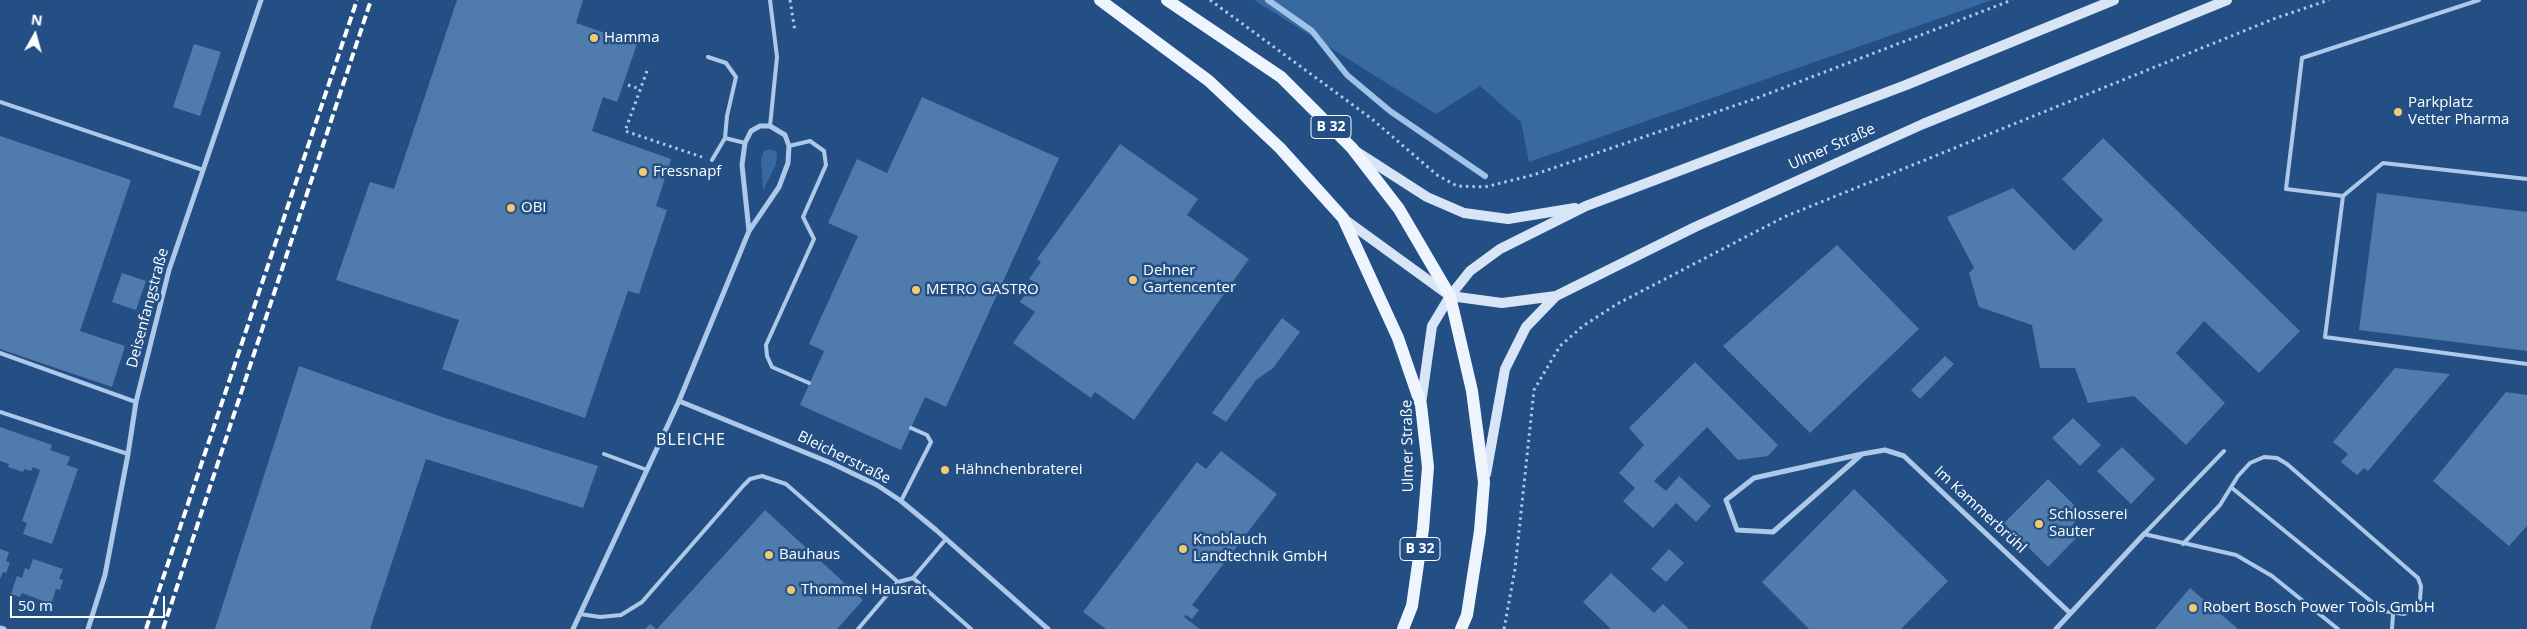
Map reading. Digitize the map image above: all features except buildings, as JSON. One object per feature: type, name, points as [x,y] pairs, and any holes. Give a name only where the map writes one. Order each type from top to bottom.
[{"type":"main road","name":"B 32","points":[[1100,0],[1209,82],[1280,148],[1343,218],[1398,338],[1421,405]]},
{"type":"main road","name":"B 32","points":[[1168,0],[1280,77],[1352,148],[1399,208],[1450,296],[1472,391],[1484,482],[1480,531],[1466,614],[1461,629]]},
{"type":"main road","name":"Ulmer Straße","points":[[1403,629],[1412,606],[1424,520],[1428,467],[1421,405],[1432,326],[1450,296],[1470,271],[1500,249],[1586,206],[1906,85],[2114,0]]},
{"type":"main road","name":"Ulmer Straße","points":[[1343,218],[1450,296],[1502,303],[1556,296],[1695,227],[1914,128],[2227,0]]},
{"type":"main road","points":[[1352,148],[1428,197],[1464,213],[1508,219],[1586,206]]},
{"type":"main road","points":[[1484,482],[1505,369],[1526,327],[1556,296]]},
{"type":"street","name":"Deisenfangstraße","points":[[88,629],[105,575],[136,402],[169,270],[261,0]]},
{"type":"street","points":[[572,629],[679,401],[749,231],[779,187],[788,163],[788,146],[785,135],[770,126],[760,126],[750,131],[745,143],[742,166],[749,231]]},
{"type":"street","name":"Bleicherstraße","points":[[679,401],[831,463],[876,485],[901,501],[1048,629]]},
{"type":"street","name":"Im Kammerbrühl","points":[[1862,454],[1773,532],[1737,530],[1726,500],[1754,478],[1862,454],[1885,450],[1904,456],[2070,613]]},
{"type":"street","points":[[2056,629],[2144,534]]},
{"type":"street","points":[[0,628],[4,629]]},
{"type":"lane","points":[[770,0],[777,57],[770,126]]},
{"type":"lane","points":[[2343,196],[2286,189],[2302,58],[2479,0]]},
{"type":"lane","points":[[708,57],[726,63],[736,77],[727,116],[725,138],[712,160]]},
{"type":"lane","points":[[0,102],[203,170]]},
{"type":"lane","points":[[725,138],[745,143]]},
{"type":"lane","points":[[788,146],[810,141],[824,151],[826,165],[803,217],[814,239],[766,345],[767,356],[772,367],[809,383]]},
{"type":"lane","points":[[2527,179],[2384,163],[2343,196],[2325,337],[2527,364]]},
{"type":"lane","points":[[0,353],[136,402]]},
{"type":"lane","points":[[0,412],[128,454]]},
{"type":"lane","points":[[901,501],[931,442],[926,435],[911,428]]},
{"type":"lane","points":[[2224,451],[2144,534],[2236,555],[2272,576],[2338,629]]},
{"type":"lane","points":[[604,454],[646,470]]},
{"type":"lane","points":[[2182,544],[2220,505],[2238,476],[2250,463],[2264,457],[2277,458],[2287,464],[2418,578],[2421,586],[2420,599],[2414,609],[2404,614],[2393,614],[2383,611],[2232,488]]},
{"type":"lane","points":[[580,614],[600,618],[621,615],[642,602],[742,486],[750,479],[762,476],[786,484],[898,582]]},
{"type":"lane","points":[[858,629],[898,582],[913,578],[946,539]]},
{"type":"lane","points":[[913,578],[971,629]]},
{"type":"lane","points":[[2392,629],[2393,614]]},
{"type":"path","points":[[790,0],[795,31]]},
{"type":"path","points":[[1210,0],[1372,119],[1437,175],[1458,186],[1485,187],[1533,175],[1757,98],[2012,0]]},
{"type":"path","points":[[1504,629],[1515,569],[1534,390],[1560,346],[1583,326],[1617,304],[1784,218],[2276,18],[2329,0]]},
{"type":"path","points":[[647,71],[626,131],[712,160]]},
{"type":"path","points":[[628,84],[640,89]]},
{"type":"shaded area","points":[[1254,0],[1992,0],[1529,162],[1521,122],[1480,86],[1436,114]]},
{"type":"shaded area","points":[[770,149],[777,152],[776,164],[763,191],[761,159],[764,151]]},
{"type":"waterway","points":[[1268,0],[1312,31],[1347,75],[1390,111],[1485,176]]},
{"type":"railway","points":[[146,629],[357,0]]},
{"type":"railway","points":[[163,629],[371,0]]},
{"type":"place","name":"Hamma","points":[[594,38]]},
{"type":"place","name":"Parkplatz Vetter Pharma","points":[[2398,112]]},
{"type":"place","name":"Fressnapf","points":[[643,172]]},
{"type":"place","name":"OBI","points":[[511,208]]},
{"type":"place","name":"Dehner Gartencenter","points":[[1133,280]]},
{"type":"place","name":"METRO GASTRO","points":[[916,290]]},
{"type":"place","name":"Hähnchenbraterei","points":[[945,470]]},
{"type":"place","name":"Schlosserei Sauter","points":[[2039,524]]},
{"type":"place","name":"Knoblauch Landtechnik GmbH","points":[[1183,549]]},
{"type":"place","name":"Bauhaus","points":[[769,555]]},
{"type":"place","name":"Thommel Hausrat","points":[[791,590]]},
{"type":"place","name":"Robert Bosch Power Tools GmbH","points":[[2193,608]]},
{"type":"district","name":"BLEICHE","points":[[691,440]]}]
